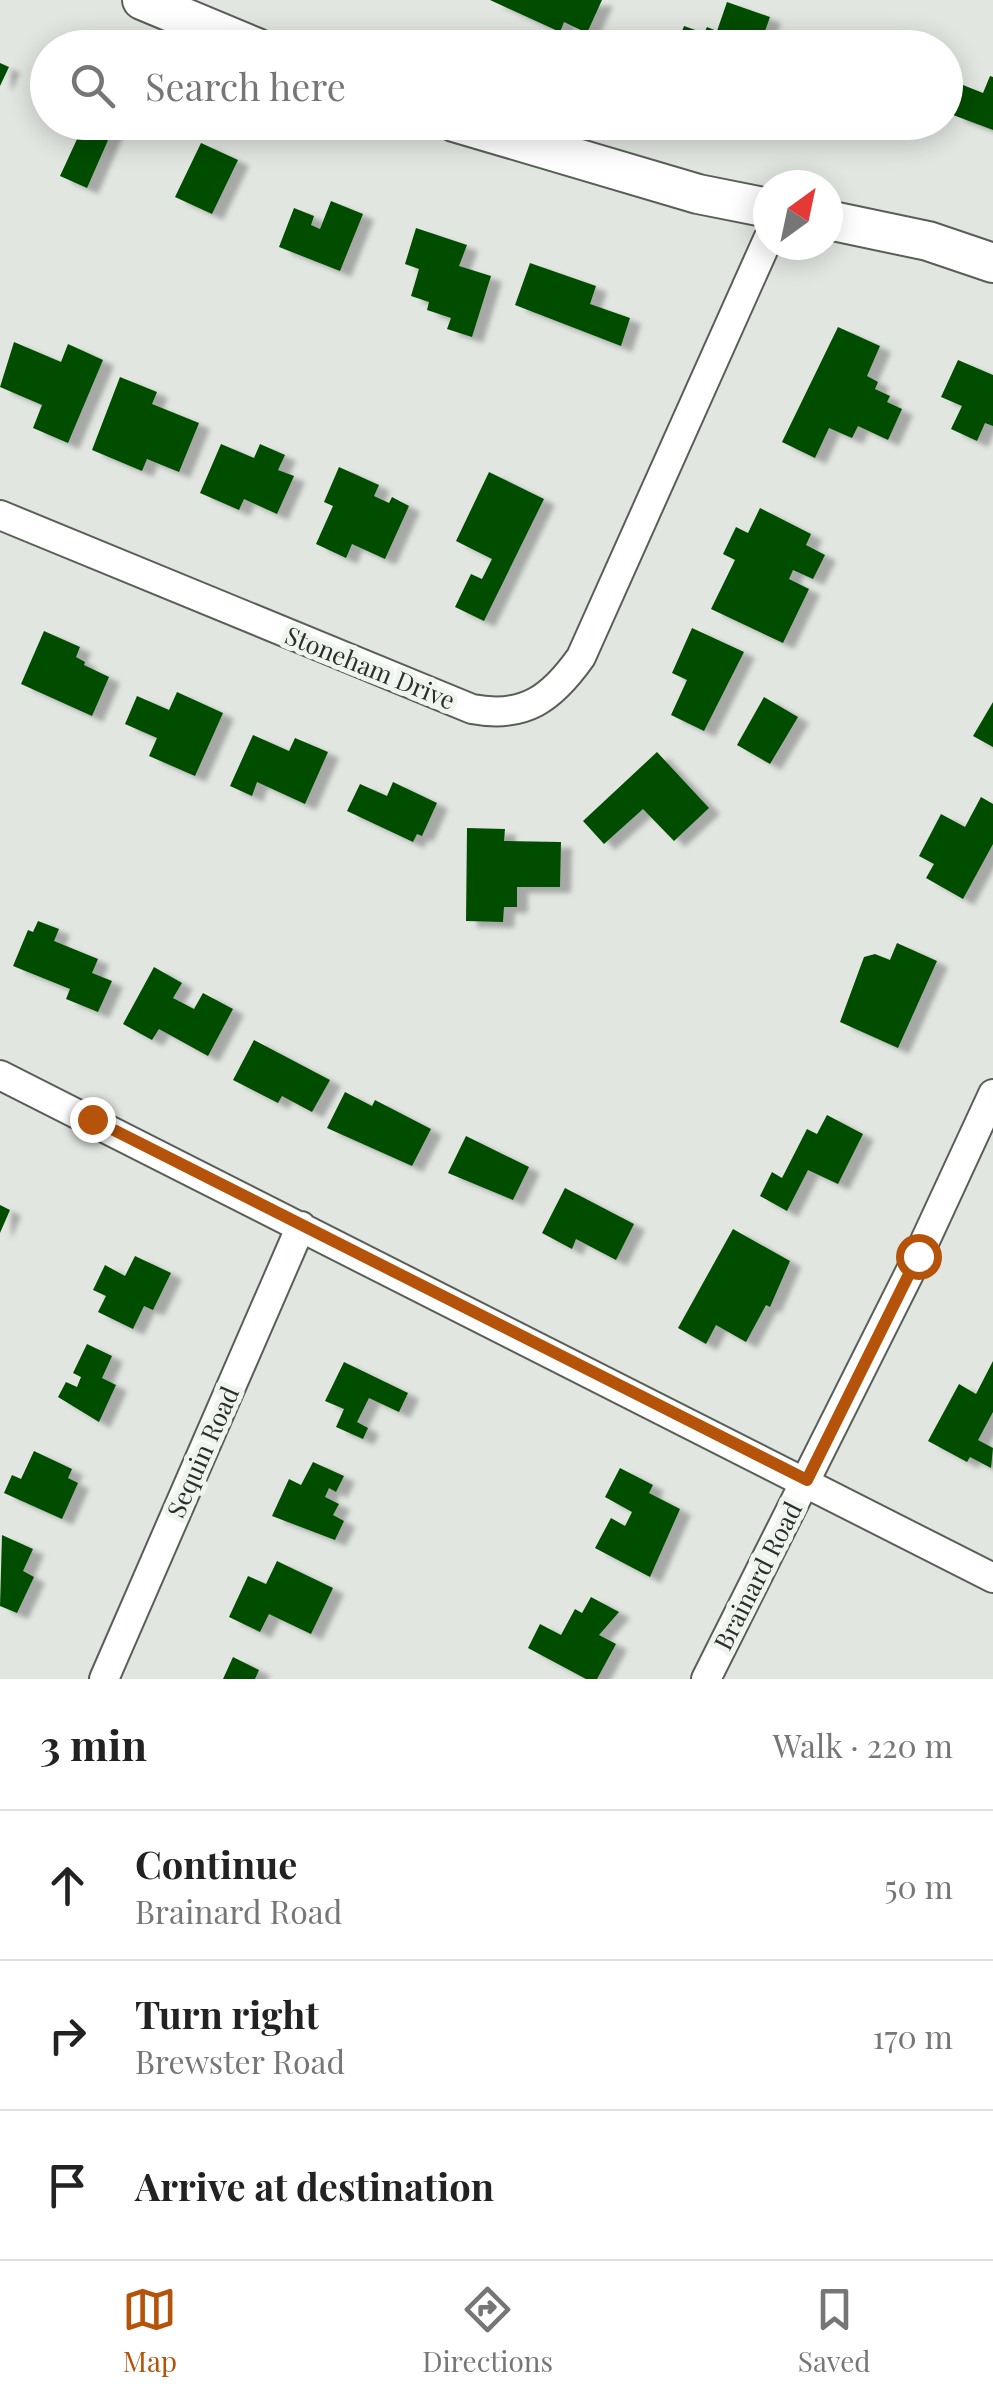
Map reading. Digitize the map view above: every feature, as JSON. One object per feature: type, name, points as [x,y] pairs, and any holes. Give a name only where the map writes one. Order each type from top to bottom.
[{"type":"street","points":[[142,0],[214,30]]},
{"type":"street","points":[[512,140],[610,170],[753,204]]},
{"type":"street","points":[[843,223],[928,241],[993,263]]},
{"type":"street","name":"Stoneham Drive","points":[[0,515],[472,709],[505,713],[537,705],[582,657],[759,260]]},
{"type":"street","points":[[0,1075],[807,1480],[993,1578]]},
{"type":"street","name":"Brainard Road","points":[[706,1679],[807,1480],[993,1094]]},
{"type":"street","name":"Sequin Road","points":[[104,1679],[301,1226]]},
{"type":"building","points":[[490,0],[602,0],[588,30],[564,22],[561,30]]},
{"type":"building","points":[[727,2],[770,17],[765,30],[717,30]]},
{"type":"building","points":[[0,63],[9,67],[0,86]]},
{"type":"building","points":[[990,76],[993,77],[993,130],[963,119],[963,85],[983,93]]},
{"type":"building","points":[[77,140],[108,140],[87,188],[60,176]]},
{"type":"building","points":[[201,143],[238,160],[212,214],[175,197]]},
{"type":"building","points":[[331,201],[363,214],[340,271],[279,247],[294,208],[314,216],[311,225],[320,229]]},
{"type":"building","points":[[416,228],[467,245],[459,266],[491,276],[472,337],[447,329],[451,318],[427,310],[429,302],[411,296],[419,269],[405,264]]},
{"type":"building","points":[[530,263],[596,286],[590,304],[630,318],[621,346],[515,305]]},
{"type":"building","points":[[838,327],[880,346],[867,376],[878,382],[875,389],[890,396],[887,402],[902,409],[888,440],[858,426],[852,438],[829,428],[815,458],[782,442]]},
{"type":"building","points":[[14,342],[61,362],[68,344],[103,360],[68,443],[33,428],[42,405],[0,387]]},
{"type":"building","points":[[958,360],[993,375],[993,426],[985,423],[977,441],[951,429],[962,406],[941,397]]},
{"type":"building","points":[[120,377],[157,392],[152,404],[199,423],[179,472],[147,459],[142,471],[92,450]]},
{"type":"building","points":[[221,444],[254,458],[260,444],[285,455],[278,470],[294,476],[277,514],[244,499],[239,510],[200,493]]},
{"type":"building","points":[[339,467],[379,485],[374,496],[389,503],[392,497],[409,506],[385,559],[352,544],[346,558],[316,544],[333,506],[324,502]]},
{"type":"building","points":[[489,472],[544,499],[484,621],[455,607],[471,574],[482,579],[492,559],[456,541]]},
{"type":"building","points":[[760,508],[811,534],[806,545],[825,555],[813,579],[793,570],[789,579],[809,589],[783,643],[711,609],[735,560],[723,554],[736,527],[748,533]]},
{"type":"building","points":[[692,628],[744,652],[704,731],[671,715],[687,680],[672,673]]},
{"type":"building","points":[[44,631],[80,647],[76,657],[109,677],[92,716],[21,684]]},
{"type":"building","points":[[177,692],[223,713],[195,776],[149,756],[157,738],[125,724],[137,696],[169,710]]},
{"type":"building","points":[[764,697],[798,717],[770,764],[737,745]]},
{"type":"building","points":[[993,702],[993,747],[973,736]]},
{"type":"building","points":[[253,735],[289,751],[295,738],[328,752],[305,804],[257,782],[252,796],[230,786]]},
{"type":"building","points":[[657,752],[709,808],[674,841],[643,809],[604,844],[583,821]]},
{"type":"building","points":[[393,782],[437,803],[422,836],[417,834],[413,842],[347,811],[360,784],[387,796]]},
{"type":"building","points":[[981,797],[993,804],[993,844],[963,899],[926,878],[934,864],[919,856],[941,814],[965,827]]},
{"type":"building","points":[[467,828],[505,829],[504,841],[561,842],[560,887],[517,887],[517,907],[504,907],[503,922],[466,921]]},
{"type":"building","points":[[38,921],[59,929],[54,941],[98,959],[92,973],[112,981],[98,1012],[66,999],[70,989],[13,966],[28,930],[33,932]]},
{"type":"building","points":[[897,943],[937,961],[898,1048],[840,1022],[864,957],[875,954],[890,960]]},
{"type":"building","points":[[154,967],[182,983],[173,998],[194,1009],[203,993],[233,1009],[208,1056],[159,1029],[152,1040],[123,1024]]},
{"type":"building","points":[[254,1040],[330,1080],[312,1112],[282,1096],[278,1103],[233,1080]]},
{"type":"building","points":[[345,1092],[372,1106],[375,1100],[431,1129],[412,1166],[327,1128]]},
{"type":"building","points":[[827,1115],[863,1134],[838,1184],[808,1170],[787,1211],[760,1196],[772,1172],[782,1178],[807,1129],[817,1134]]},
{"type":"building","points":[[466,1136],[529,1167],[513,1200],[448,1173]]},
{"type":"building","points":[[565,1188],[634,1224],[616,1260],[576,1239],[572,1249],[542,1233]]},
{"type":"building","points":[[0,1205],[10,1210],[0,1233]]},
{"type":"building","points":[[733,1229],[790,1261],[770,1307],[766,1305],[746,1342],[716,1325],[706,1344],[678,1328]]},
{"type":"building","points":[[135,1256],[171,1273],[153,1310],[144,1306],[133,1329],[98,1312],[106,1296],[93,1290],[105,1265],[125,1276]]},
{"type":"building","points":[[87,1344],[112,1356],[102,1378],[116,1385],[99,1422],[58,1397],[66,1382],[77,1387],[81,1377],[73,1373]]},
{"type":"building","points":[[993,1361],[993,1412],[978,1440],[993,1448],[991,1468],[970,1457],[967,1462],[928,1441],[959,1384],[976,1394]]},
{"type":"building","points":[[344,1362],[408,1393],[399,1412],[369,1398],[357,1422],[368,1428],[363,1439],[336,1427],[344,1409],[325,1401]]},
{"type":"building","points":[[34,1451],[72,1469],[68,1478],[78,1483],[62,1519],[4,1493],[12,1475],[21,1479]]},
{"type":"building","points":[[313,1462],[344,1476],[336,1492],[329,1488],[325,1497],[339,1504],[333,1515],[344,1521],[335,1540],[272,1516],[289,1479],[301,1485]]},
{"type":"building","points":[[620,1468],[653,1485],[649,1493],[680,1509],[650,1577],[595,1548],[611,1518],[625,1526],[632,1512],[605,1497]]},
{"type":"building","points":[[2,1535],[33,1549],[23,1571],[34,1577],[17,1613],[0,1606]]},
{"type":"building","points":[[277,1561],[333,1588],[311,1634],[269,1614],[260,1632],[229,1617],[248,1576],[266,1584]]},
{"type":"building","points":[[591,1597],[619,1612],[599,1635],[616,1644],[597,1679],[586,1679],[528,1648],[540,1624],[561,1635],[575,1609],[582,1613]]},
{"type":"building","points":[[233,1657],[259,1670],[255,1679],[223,1679]]},
{"type":"route","points":[[92,1119],[807,1480],[918,1256]]}]
